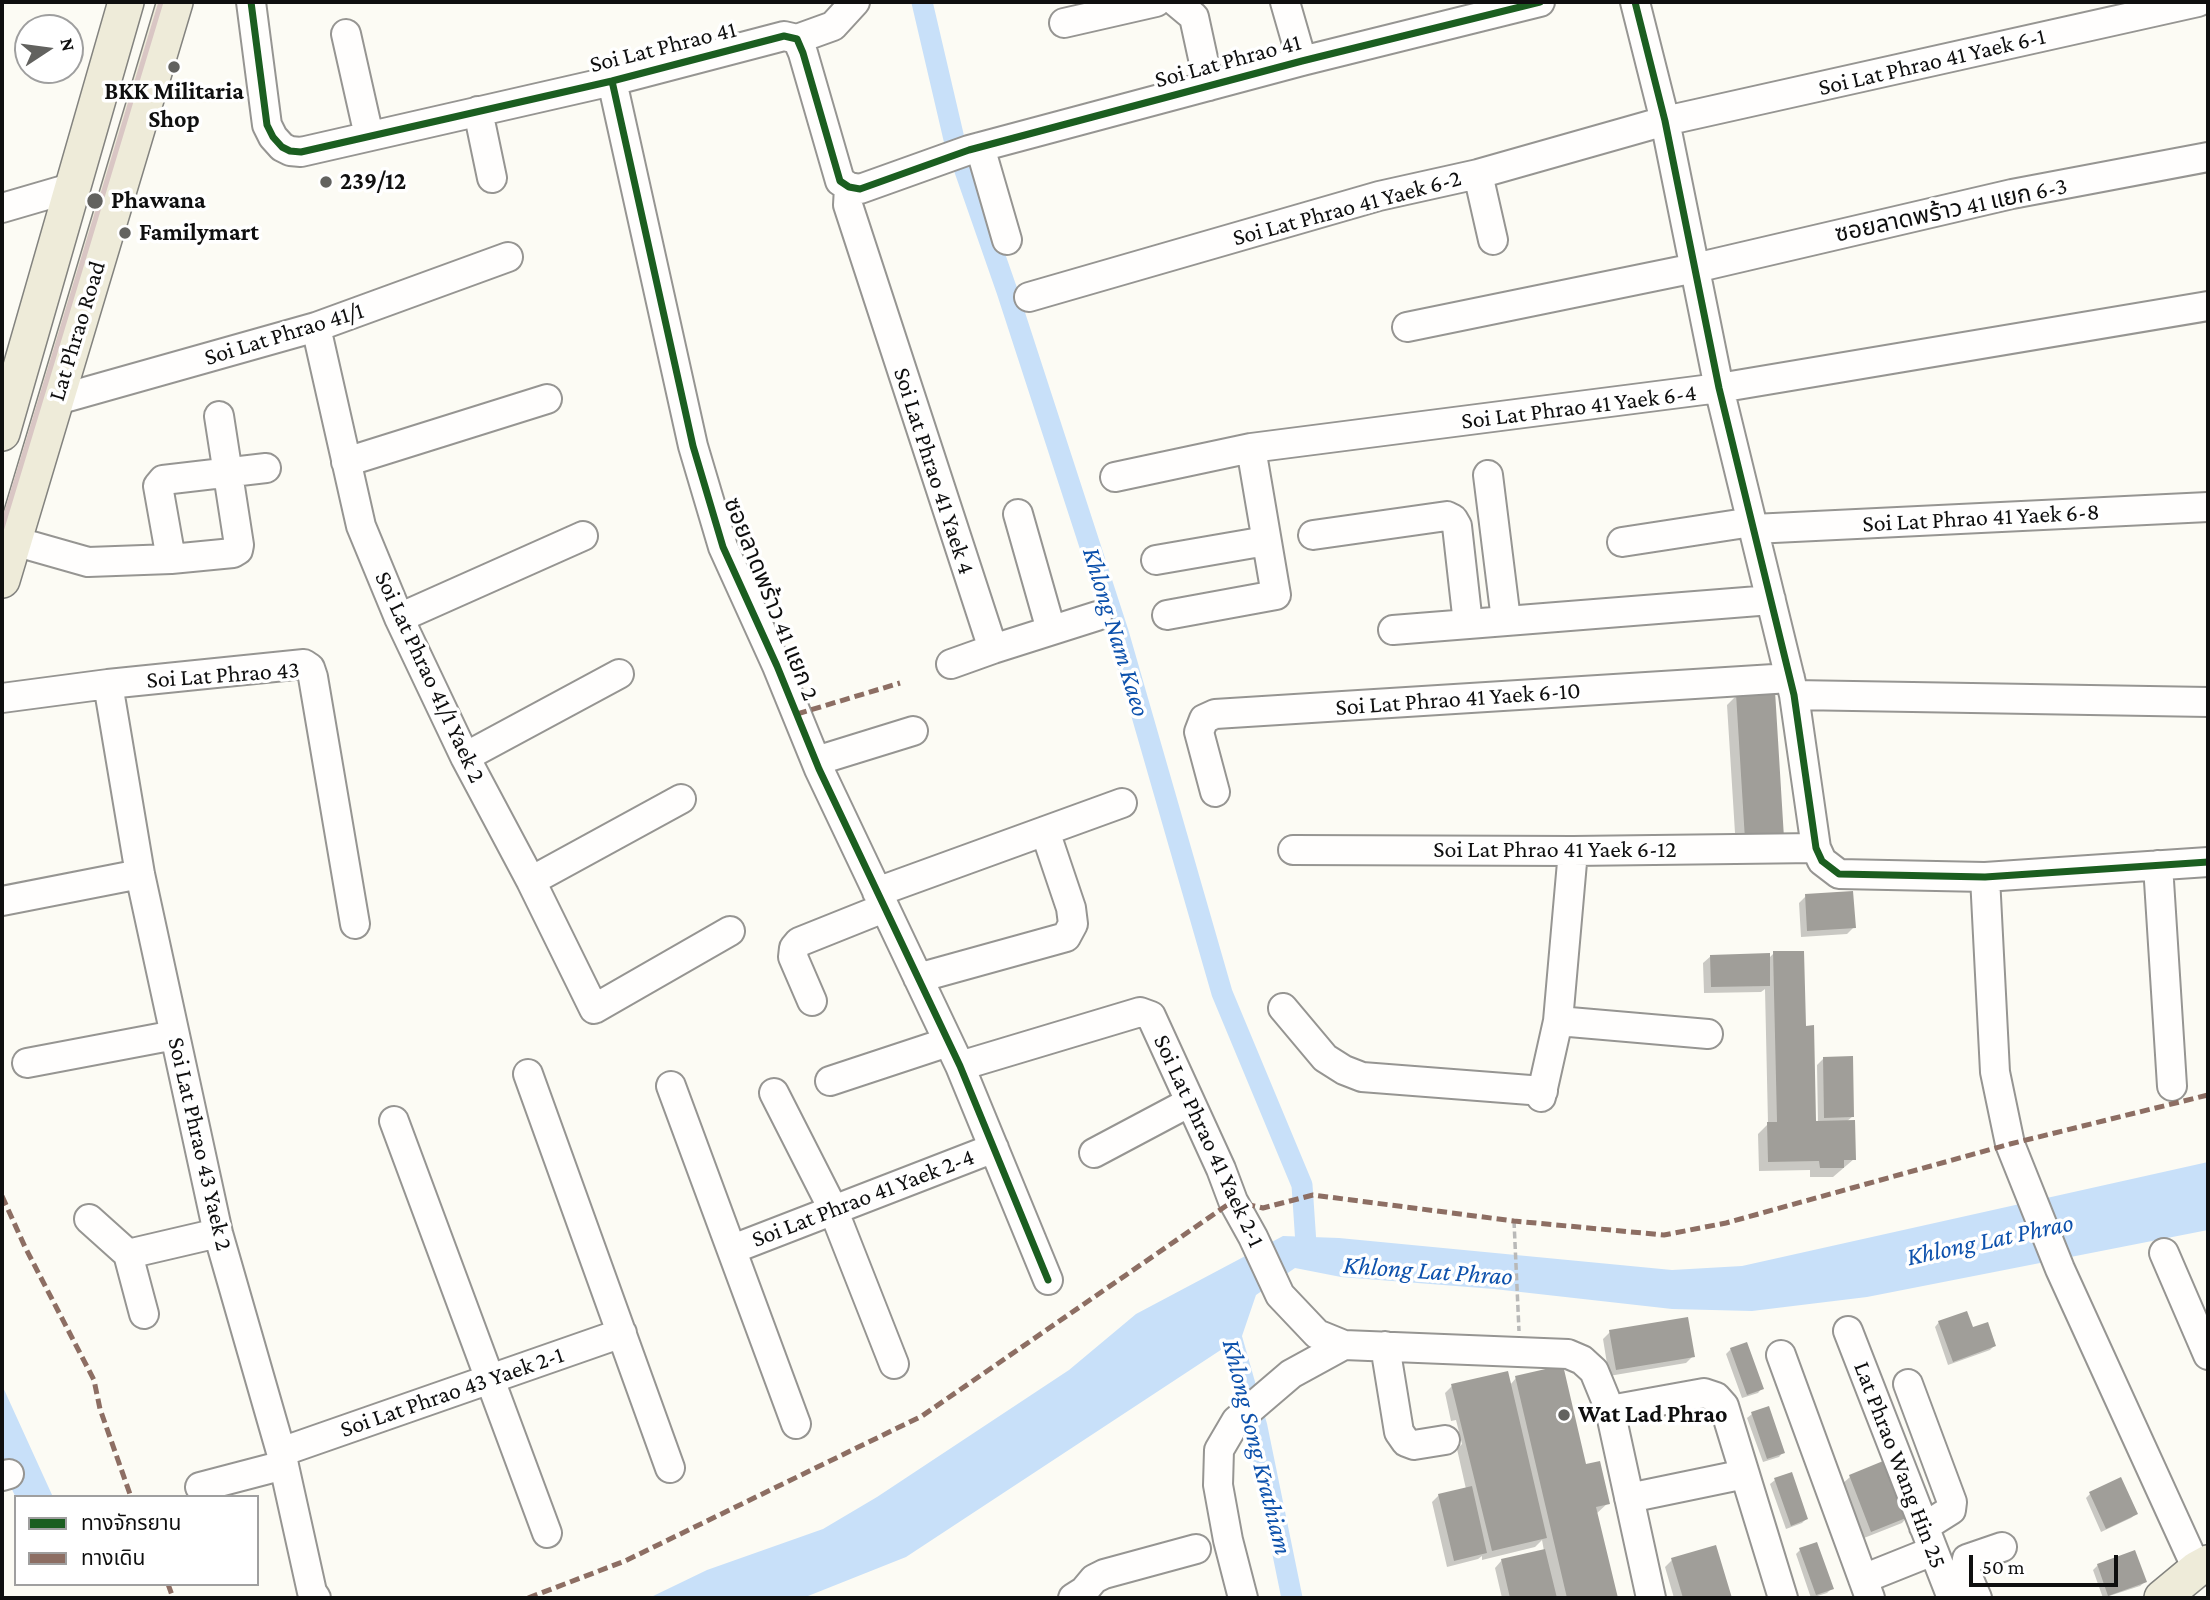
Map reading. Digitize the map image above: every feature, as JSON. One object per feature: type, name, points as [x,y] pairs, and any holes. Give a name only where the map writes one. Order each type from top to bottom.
[{"type":"main road","name":"Lat Phrao Road","points":[[2,433],[126,2]]},
{"type":"main road","name":"Lat Phrao Road","points":[[2,580],[175,2]]},
{"type":"main road","points":[[2168,1596],[2203,1566]]},
{"type":"street","name":"Soi Lat Phrao 41","points":[[251,2],[267,124],[273,138],[282,147],[301,152],[612,81],[784,36],[797,40],[834,26],[855,2]]},
{"type":"street","points":[[1064,23],[1156,2]]},
{"type":"street","points":[[1176,2],[1194,17],[1209,86]]},
{"type":"street","points":[[1285,2],[1302,61]]},
{"type":"street","name":"Soi Lat Phrao 41","points":[[849,187],[860,189],[965,152],[1302,61],[1540,2]]},
{"type":"street","points":[[1635,2],[1665,121],[1719,388],[1792,687],[1816,848],[1822,861],[1839,874],[1985,877],[2208,862]]},
{"type":"street","name":"Soi Lat Phrao 41 Yaek 6-1","points":[[1665,121],[2198,2]]},
{"type":"street","points":[[346,34],[369,136]]},
{"type":"street","points":[[797,40],[840,181],[849,187]]},
{"type":"street","name":"ซอยลาดพร้าว 41 แยก 2","points":[[612,81],[693,446],[723,547],[816,761],[954,1054],[1048,1280]]},
{"type":"street","points":[[478,111],[492,178]]},
{"type":"street","name":"Soi Lat Phrao 41 Yaek 6-2","points":[[1029,297],[1379,197],[1478,174],[1665,121]]},
{"type":"street","points":[[965,152],[1007,240]]},
{"type":"street","name":"ซอยลาดพร้าว 41 แยก 6-3","points":[[1408,327],[1695,268],[2012,194],[2208,157]]},
{"type":"street","points":[[1478,174],[1493,240]]},
{"type":"street","points":[[2,208],[74,187]]},
{"type":"street","name":"Soi Lat Phrao 41 Yaek 4","points":[[849,187],[848,205],[993,649]]},
{"type":"street","name":"Soi Lat Phrao 41/1","points":[[57,400],[316,327],[508,257]]},
{"type":"street","name":"Soi Lat Phrao 41 Yaek 6-4","points":[[1115,477],[1251,448],[1719,388],[2208,306]]},
{"type":"street","name":"Soi Lat Phrao 41/1 Yaek 2","points":[[316,327],[361,526],[399,618],[465,757],[531,881],[594,1009],[730,931]]},
{"type":"street","points":[[346,462],[547,400]]},
{"type":"street","points":[[14,541],[88,562],[171,559],[233,553],[238,550],[219,416]]},
{"type":"street","points":[[1167,615],[1276,595],[1251,448]]},
{"type":"street","points":[[171,559],[158,486],[163,480],[267,468]]},
{"type":"street","points":[[1488,475],[1506,620]]},
{"type":"street","name":"Soi Lat Phrao 41 Yaek 6-8","points":[[1622,542],[1753,526],[2208,507]]},
{"type":"street","points":[[1018,514],[1051,630]]},
{"type":"street","points":[[1313,535],[1447,516],[1453,519],[1457,526],[1468,624]]},
{"type":"street","points":[[399,618],[583,536]]},
{"type":"street","points":[[1156,560],[1266,541]]},
{"type":"street","points":[[1394,630],[1771,600]]},
{"type":"street","points":[[951,664],[1097,616]]},
{"type":"street","name":"Soi Lat Phrao 43","points":[[2,698],[304,664],[310,668],[355,925]]},
{"type":"street","points":[[465,757],[619,674]]},
{"type":"street","name":"Soi Lat Phrao 43 Yaek 2","points":[[108,684],[140,874],[218,1233],[283,1459],[312,1592],[316,1598]]},
{"type":"street","points":[[1792,687],[2208,702]]},
{"type":"street","name":"Soi Lat Phrao 41 Yaek 6-10","points":[[1215,792],[1199,732],[1204,719],[1215,714],[1792,687]]},
{"type":"street","points":[[816,761],[913,731]]},
{"type":"street","points":[[531,881],[681,799]]},
{"type":"street","points":[[812,1001],[793,957],[793,948],[799,942],[880,900],[1045,831],[1122,803]]},
{"type":"street","points":[[918,978],[1066,937],[1073,924],[1071,908],[1045,831]]},
{"type":"street","name":"Soi Lat Phrao 41 Yaek 6-12","points":[[1293,850],[1816,848]]},
{"type":"street","points":[[1283,1008],[1325,1058],[1362,1077],[1542,1094],[1558,1021],[1573,851]]},
{"type":"street","points":[[2158,865],[2172,1086]]},
{"type":"street","points":[[2,901],[140,874]]},
{"type":"street","points":[[1985,877],[1995,1072],[2010,1144],[2060,1269],[2203,1566]]},
{"type":"street","name":"Soi Lat Phrao 41 Yaek 2-1","points":[[830,1080],[1140,1012],[1151,1016],[1233,1201],[1280,1295],[1317,1334],[1343,1345]]},
{"type":"street","points":[[1558,1021],[1708,1034]]},
{"type":"street","points":[[27,1063],[175,1035]]},
{"type":"street","points":[[528,1074],[670,1468]]},
{"type":"street","points":[[671,1086],[796,1424]]},
{"type":"street","points":[[774,1093],[833,1209],[894,1364]]},
{"type":"street","points":[[1094,1153],[1190,1102]]},
{"type":"street","points":[[394,1121],[547,1533]]},
{"type":"street","name":"Soi Lat Phrao 41 Yaek 2-4","points":[[733,1249],[994,1148]]},
{"type":"street","points":[[89,1220],[128,1254],[145,1314]]},
{"type":"street","points":[[128,1254],[218,1233]]},
{"type":"street","points":[[2164,1253],[2208,1355]]},
{"type":"street","name":"Lat Phrao Wang Hin 25","points":[[1849,1331],[1952,1598]]},
{"type":"street","name":"Soi Lat Phrao 43 Yaek 2-1","points":[[200,1487],[283,1459],[488,1379],[622,1333]]},
{"type":"street","points":[[1243,1598],[1228,1540],[1219,1485],[1219,1450],[1236,1422],[1291,1374],[1343,1345],[1567,1353],[1582,1360],[1594,1371],[1610,1410],[1651,1598]]},
{"type":"street","points":[[1385,1346],[1399,1433],[1406,1442],[1414,1445],[1446,1440]]},
{"type":"street","points":[[1781,1355],[1867,1589],[1928,1539],[1951,1510],[1952,1502],[1908,1384]]},
{"type":"street","points":[[1610,1410],[1704,1393],[1716,1397],[1724,1406],[1783,1598]]},
{"type":"street","points":[[1629,1498],[1745,1474]]},
{"type":"street","points":[[1977,1598],[1965,1570],[1967,1559],[2002,1547]]},
{"type":"street","points":[[1073,1598],[1084,1591],[1094,1579],[1104,1574],[1196,1549]]},
{"type":"path","points":[[1514,1221],[1520,1313]]},
{"type":"water","name":"Khlong Lat Phrao","points":[[2208,1162],[2208,1230],[1867,1297],[1752,1311],[1672,1309],[1494,1289],[1341,1277],[1295,1268],[1256,1295],[1242,1336],[906,1557],[803,1598],[649,1598],[707,1570],[823,1529],[877,1497],[1069,1370],[1136,1314],[1283,1236],[1339,1238],[1672,1270],[1742,1266]]},
{"type":"water","points":[[2,1385],[52,1495],[15,1495],[2,1468]]},
{"type":"building","points":[[1775,691],[1784,838],[1745,840],[1736,694]]},
{"type":"building","points":[[1853,891],[1856,928],[1807,931],[1805,894]]},
{"type":"building","points":[[1773,951],[1804,951],[1806,1026],[1814,1025],[1816,1121],[1855,1120],[1856,1160],[1844,1160],[1844,1168],[1820,1168],[1819,1161],[1768,1162],[1767,1122],[1777,1122]]},
{"type":"building","points":[[1770,953],[1770,986],[1711,987],[1710,955]]},
{"type":"building","points":[[1853,1056],[1854,1117],[1824,1118],[1823,1057]]},
{"type":"building","points":[[1967,1311],[1973,1327],[1988,1322],[1996,1346],[1953,1362],[1938,1321]]},
{"type":"building","points":[[1688,1317],[1695,1357],[1616,1370],[1609,1330]]},
{"type":"building","points":[[1747,1342],[1764,1389],[1747,1395],[1730,1348]]},
{"type":"building","points":[[1563,1365],[1586,1464],[1600,1461],[1610,1504],[1596,1507],[1618,1598],[1567,1598],[1515,1376]]},
{"type":"building","points":[[1508,1371],[1547,1538],[1492,1551],[1451,1384]]},
{"type":"building","points":[[1769,1406],[1785,1453],[1767,1459],[1751,1412]]},
{"type":"building","points":[[1888,1459],[1911,1516],[1871,1532],[1849,1475]]},
{"type":"building","points":[[1792,1472],[1808,1519],[1791,1526],[1774,1478]]},
{"type":"building","points":[[2121,1477],[2138,1514],[2106,1529],[2089,1492]]},
{"type":"building","points":[[1472,1486],[1487,1553],[1454,1561],[1438,1494]]},
{"type":"building","points":[[1817,1542],[1834,1589],[1816,1595],[1799,1548]]},
{"type":"building","points":[[1716,1545],[1732,1598],[1683,1598],[1671,1558]]},
{"type":"building","points":[[1545,1549],[1557,1598],[1510,1598],[1501,1559]]},
{"type":"building","points":[[2135,1550],[2147,1582],[2108,1596],[2097,1564]]},
{"type":"waterway","name":"Khlong Nam Kaeo","points":[[922,2],[954,139],[1007,291],[1118,632],[1222,993],[1302,1185],[1307,1259]]},
{"type":"waterway","name":"Khlong Song Krathiam","points":[[1225,1315],[1257,1427],[1292,1598]]},
{"type":"railway","points":[[2,528],[161,2]]},
{"type":"marked path","points":[[797,714],[900,683]]},
{"type":"marked path","points":[[528,1598],[625,1561],[922,1416],[1233,1201],[1263,1208],[1313,1195],[1514,1221],[1664,1235],[1726,1223],[2010,1144],[2208,1095]]},
{"type":"marked path","points":[[2,1196],[25,1247],[94,1380],[100,1409],[130,1495]]},
{"type":"marked path","points":[[169,1586],[173,1598]]},
{"type":"cycle path","points":[[251,2],[267,125],[273,137],[290,151],[301,152],[612,81],[784,36],[797,39],[803,53],[840,181],[849,187],[860,189],[969,150],[1302,61],[1540,2]]},
{"type":"cycle path","points":[[1635,2],[1665,121],[1719,388],[1794,695],[1816,848],[1822,861],[1839,874],[1985,877],[2208,862]]},
{"type":"cycle path","points":[[612,81],[693,446],[723,547],[777,666],[819,769],[960,1066],[1048,1280]]},
{"type":"place","name":"BKK Militaria Shop","points":[[174,67]]},
{"type":"place","name":"239/12","points":[[326,182]]},
{"type":"place","name":"Phawana","points":[[95,201]]},
{"type":"place","name":"Familymart","points":[[125,233]]},
{"type":"place","name":"Wat Lad Phrao","points":[[1564,1415]]}]
